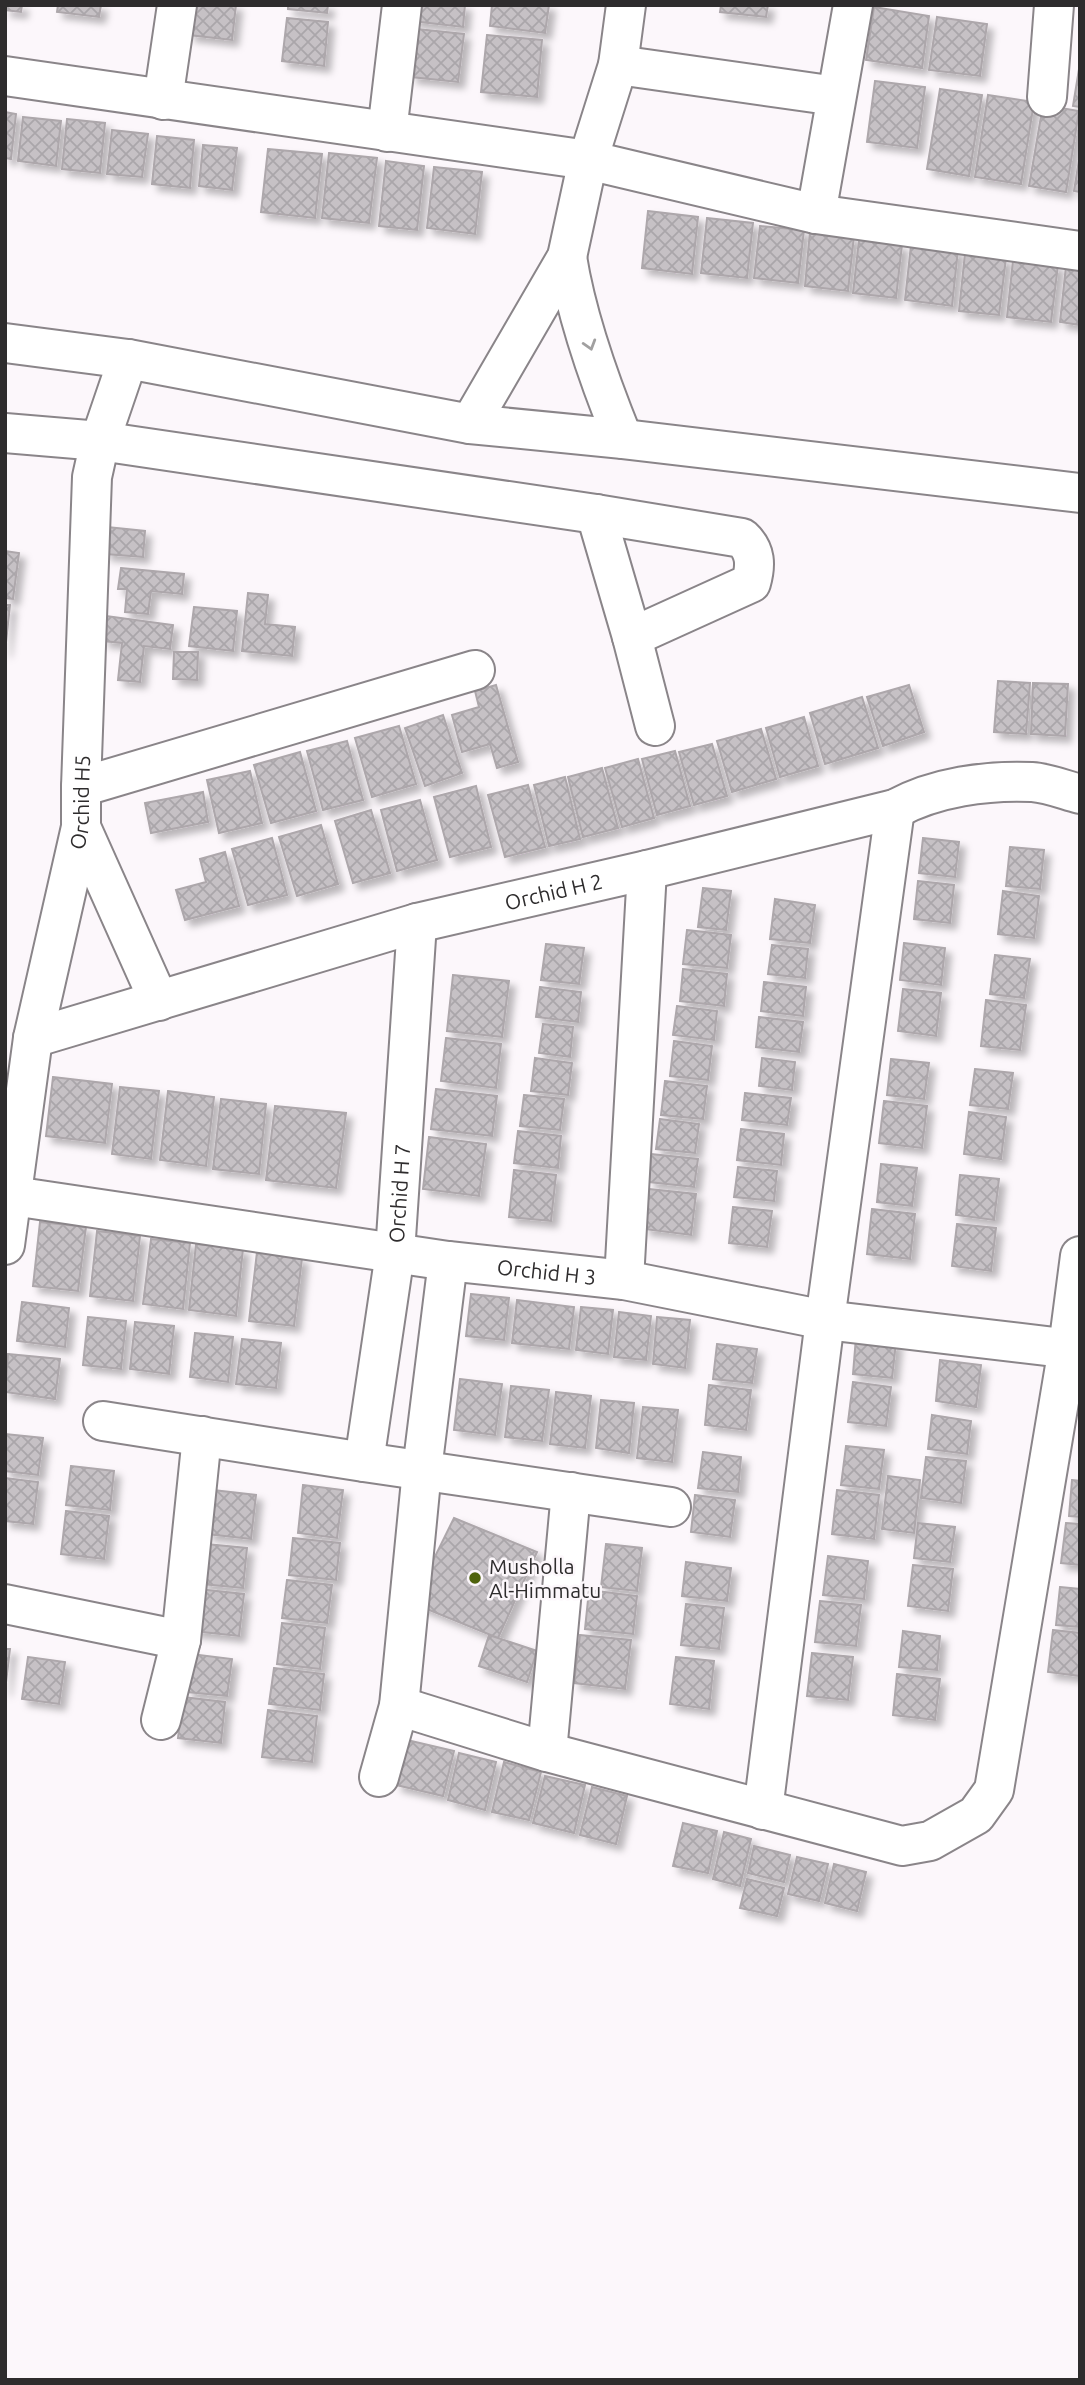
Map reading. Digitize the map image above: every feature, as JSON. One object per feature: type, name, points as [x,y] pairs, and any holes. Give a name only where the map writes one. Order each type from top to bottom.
[{"type":"street","points":[[163,100],[177,5]]},
{"type":"street","points":[[387,132],[402,5]]},
{"type":"street","points":[[470,424],[564,274],[588,160],[618,65],[626,5]]},
{"type":"street","points":[[816,214],[853,5]]},
{"type":"street","points":[[1047,97],[1050,6]]},
{"type":"street","points":[[618,65],[836,96]]},
{"type":"street","points":[[5,76],[588,160],[816,214],[1080,251]]},
{"type":"street","points":[[564,274],[616,423]]},
{"type":"street","points":[[5,343],[128,359],[470,424],[616,423],[1080,493]]},
{"type":"street","name":"Orchid H5","points":[[5,1245],[33,1038],[82,827],[81,788],[92,477],[100,441],[128,359]]},
{"type":"street","points":[[5,433],[100,441],[742,538],[754,554],[755,569],[751,583],[632,637]]},
{"type":"street","points":[[596,514],[655,726]]},
{"type":"street","points":[[81,788],[475,670]]},
{"type":"street","name":"Orchid H 2","points":[[33,1038],[417,923],[895,809],[914,798],[976,784],[1035,782],[1080,794]]},
{"type":"street","points":[[763,1810],[825,1320],[895,809]]},
{"type":"street","points":[[82,827],[159,1001]]},
{"type":"street","points":[[624,1280],[647,870]]},
{"type":"street","name":"Orchid H 7","points":[[364,1462],[395,1253],[417,923]]},
{"type":"street","name":"Orchid H 3","points":[[13,1196],[448,1261],[624,1280],[825,1320],[1074,1349]]},
{"type":"street","points":[[400,1706],[547,1752],[902,1846],[930,1841],[976,1815],[994,1790],[1074,1349],[1080,1256]]},
{"type":"street","points":[[379,1777],[400,1706],[422,1470],[448,1261]]},
{"type":"street","points":[[103,1421],[671,1507]]},
{"type":"street","points":[[161,1720],[181,1640],[202,1436]]},
{"type":"street","points":[[547,1752],[571,1492]]},
{"type":"street","points":[[5,1604],[181,1640]]},
{"type":"building","points":[[5,5],[22,5],[21,12],[5,10]]},
{"type":"building","points":[[58,5],[101,5],[99,17],[57,12]]},
{"type":"building","points":[[192,5],[236,5],[232,40],[189,35]]},
{"type":"building","points":[[288,5],[328,5],[327,13],[288,9]]},
{"type":"building","points":[[414,5],[465,5],[463,27],[412,21]]},
{"type":"building","points":[[492,5],[549,5],[545,33],[490,26]]},
{"type":"building","points":[[721,5],[768,5],[766,17],[720,12]]},
{"type":"building","points":[[874,7],[929,16],[922,68],[866,60]]},
{"type":"building","points":[[937,17],[987,24],[980,76],[929,70]]},
{"type":"building","points":[[287,18],[328,22],[324,66],[282,61]]},
{"type":"building","points":[[417,29],[464,34],[458,82],[411,77]]},
{"type":"building","points":[[487,35],[542,40],[537,97],[481,92]]},
{"type":"building","points":[[1080,63],[1080,107],[1073,106]]},
{"type":"building","points":[[875,81],[925,87],[917,148],[867,142]]},
{"type":"building","points":[[940,89],[982,95],[969,176],[927,169]]},
{"type":"building","points":[[988,95],[1034,102],[1021,184],[975,177]]},
{"type":"building","points":[[1043,105],[1079,111],[1066,192],[1029,186]]},
{"type":"building","points":[[5,112],[16,114],[11,159],[5,158]]},
{"type":"building","points":[[23,117],[61,121],[56,166],[18,161]]},
{"type":"building","points":[[67,119],[105,123],[100,173],[62,169]]},
{"type":"building","points":[[112,130],[148,134],[142,177],[107,174]]},
{"type":"building","points":[[157,136],[194,140],[190,188],[152,184]]},
{"type":"building","points":[[203,145],[237,148],[232,190],[199,186]]},
{"type":"building","points":[[268,149],[322,154],[315,218],[261,212]]},
{"type":"building","points":[[329,153],[377,158],[369,223],[322,218]]},
{"type":"building","points":[[1080,154],[1080,192],[1074,191]]},
{"type":"building","points":[[386,161],[424,166],[417,230],[379,226]]},
{"type":"building","points":[[434,167],[482,172],[475,234],[427,228]]},
{"type":"building","points":[[648,211],[698,217],[692,274],[642,268]]},
{"type":"building","points":[[707,218],[753,223],[747,278],[701,273]]},
{"type":"building","points":[[760,226],[804,230],[798,283],[754,278]]},
{"type":"building","points":[[810,231],[854,236],[848,291],[805,286]]},
{"type":"building","points":[[859,240],[902,245],[896,298],[853,293]]},
{"type":"building","points":[[911,245],[958,250],[952,306],[905,300]]},
{"type":"building","points":[[965,253],[1006,258],[999,315],[959,311]]},
{"type":"building","points":[[1013,260],[1058,265],[1051,322],[1007,317]]},
{"type":"building","points":[[1066,266],[1080,268],[1080,325],[1060,322]]},
{"type":"building","points":[[107,527],[145,531],[143,557],[105,554]]},
{"type":"building","points":[[5,551],[19,553],[13,599],[5,598]]},
{"type":"building","points":[[121,568],[184,574],[182,594],[151,591],[148,614],[125,612],[127,589],[118,589]]},
{"type":"building","points":[[248,593],[268,595],[265,624],[295,627],[292,656],[242,651]]},
{"type":"building","points":[[5,605],[10,605],[5,652]]},
{"type":"building","points":[[194,607],[237,611],[233,651],[189,646]]},
{"type":"building","points":[[106,616],[173,625],[170,649],[144,646],[140,682],[118,680],[122,643],[103,641]]},
{"type":"building","points":[[174,652],[198,652],[197,680],[173,679]]},
{"type":"building","points":[[998,681],[1030,683],[1026,734],[994,732]]},
{"type":"building","points":[[1033,683],[1068,684],[1065,736],[1031,734]]},
{"type":"building","points":[[496,685],[518,762],[497,768],[490,744],[462,752],[452,715],[479,707],[475,691]]},
{"type":"building","points":[[909,685],[924,732],[883,746],[867,697]]},
{"type":"building","points":[[862,697],[878,748],[825,764],[810,713]]},
{"type":"building","points":[[443,715],[462,773],[425,786],[405,728]]},
{"type":"building","points":[[804,717],[818,766],[780,777],[766,728]]},
{"type":"building","points":[[399,726],[416,784],[372,797],[355,738]]},
{"type":"building","points":[[761,729],[776,779],[732,792],[717,741]]},
{"type":"building","points":[[347,741],[363,800],[323,810],[307,751]]},
{"type":"building","points":[[712,744],[727,796],[694,805],[679,752]]},
{"type":"building","points":[[675,751],[690,806],[657,815],[642,759]]},
{"type":"building","points":[[300,752],[316,811],[271,823],[254,765]]},
{"type":"building","points":[[638,759],[654,818],[622,827],[605,768]]},
{"type":"building","points":[[602,768],[618,828],[583,837],[568,777]]},
{"type":"building","points":[[250,771],[262,823],[219,833],[207,780]]},
{"type":"building","points":[[565,777],[580,839],[549,846],[534,785]]},
{"type":"building","points":[[528,785],[545,847],[505,857],[488,795]]},
{"type":"building","points":[[476,786],[491,847],[450,857],[434,797]]},
{"type":"building","points":[[203,792],[208,822],[151,833],[145,803]]},
{"type":"building","points":[[420,800],[437,860],[397,871],[381,810]]},
{"type":"building","points":[[371,810],[390,873],[353,883],[335,821]]},
{"type":"building","points":[[321,825],[338,884],[297,896],[279,837]]},
{"type":"building","points":[[272,838],[287,895],[248,905],[232,849]]},
{"type":"building","points":[[923,838],[959,842],[955,877],[919,873]]},
{"type":"building","points":[[1010,847],[1044,850],[1040,889],[1006,886]]},
{"type":"building","points":[[225,852],[239,906],[185,920],[176,890],[206,882],[200,859]]},
{"type":"building","points":[[918,881],[954,885],[950,923],[914,919]]},
{"type":"building","points":[[703,888],[731,891],[726,930],[698,927]]},
{"type":"building","points":[[1003,891],[1039,896],[1034,938],[998,934]]},
{"type":"building","points":[[775,899],[815,905],[810,943],[770,939]]},
{"type":"building","points":[[687,930],[731,935],[727,968],[683,964]]},
{"type":"building","points":[[904,943],[945,948],[941,985],[900,980]]},
{"type":"building","points":[[546,944],[584,948],[579,984],[541,980]]},
{"type":"building","points":[[772,945],[808,949],[805,978],[768,974]]},
{"type":"building","points":[[995,955],[1030,959],[1024,998],[990,994]]},
{"type":"building","points":[[683,969],[727,974],[724,1006],[680,1001]]},
{"type":"building","points":[[453,975],[509,981],[502,1037],[447,1031]]},
{"type":"building","points":[[764,982],[806,987],[803,1016],[761,1011]]},
{"type":"building","points":[[540,987],[581,992],[578,1022],[536,1017]]},
{"type":"building","points":[[903,989],[941,993],[936,1036],[898,1031]]},
{"type":"building","points":[[986,1000],[1026,1005],[1020,1050],[981,1046]]},
{"type":"building","points":[[677,1006],[717,1011],[714,1040],[673,1035]]},
{"type":"building","points":[[759,1017],[803,1022],[799,1052],[756,1047]]},
{"type":"building","points":[[543,1024],[573,1027],[570,1057],[539,1053]]},
{"type":"building","points":[[446,1038],[501,1044],[496,1088],[441,1081]]},
{"type":"building","points":[[674,1041],[712,1046],[708,1080],[670,1076]]},
{"type":"building","points":[[535,1058],[572,1063],[568,1095],[531,1091]]},
{"type":"building","points":[[762,1058],[795,1062],[792,1090],[759,1086]]},
{"type":"building","points":[[891,1059],[929,1063],[924,1099],[887,1095]]},
{"type":"building","points":[[975,1069],[1013,1073],[1008,1109],[970,1105]]},
{"type":"building","points":[[53,1077],[112,1084],[105,1143],[46,1136]]},
{"type":"building","points":[[665,1081],[707,1086],[703,1119],[661,1115]]},
{"type":"building","points":[[120,1087],[159,1091],[151,1159],[112,1154]]},
{"type":"building","points":[[436,1089],[497,1096],[492,1136],[431,1129]]},
{"type":"building","points":[[168,1091],[214,1097],[206,1166],[160,1160]]},
{"type":"building","points":[[745,1093],[791,1098],[787,1125],[742,1120]]},
{"type":"building","points":[[524,1095],[564,1099],[560,1130],[520,1126]]},
{"type":"building","points":[[221,1099],[266,1104],[259,1174],[213,1169]]},
{"type":"building","points":[[884,1101],[927,1106],[922,1148],[879,1143]]},
{"type":"building","points":[[275,1106],[346,1113],[336,1188],[266,1180]]},
{"type":"building","points":[[969,1112],[1006,1117],[1001,1159],[964,1154]]},
{"type":"building","points":[[660,1119],[699,1124],[695,1153],[656,1149]]},
{"type":"building","points":[[741,1129],[784,1134],[781,1165],[737,1160]]},
{"type":"building","points":[[518,1131],[561,1136],[558,1168],[514,1163]]},
{"type":"building","points":[[429,1137],[486,1144],[479,1196],[423,1189]]},
{"type":"building","points":[[651,1154],[698,1159],[694,1187],[649,1182]]},
{"type":"building","points":[[881,1164],[917,1168],[912,1206],[877,1202]]},
{"type":"building","points":[[738,1167],[777,1171],[774,1201],[734,1197]]},
{"type":"building","points":[[514,1170],[556,1175],[551,1221],[509,1217]]},
{"type":"building","points":[[960,1175],[999,1179],[994,1220],[956,1215]]},
{"type":"building","points":[[649,1189],[696,1194],[691,1235],[644,1229]]},
{"type":"building","points":[[733,1207],[772,1211],[767,1247],[729,1243]]},
{"type":"building","points":[[872,1209],[915,1214],[910,1259],[867,1254]]},
{"type":"building","points":[[40,1222],[86,1227],[78,1291],[33,1286]]},
{"type":"building","points":[[957,1224],[996,1228],[991,1271],[952,1266]]},
{"type":"building","points":[[97,1231],[140,1236],[133,1301],[90,1296]]},
{"type":"building","points":[[151,1239],[190,1243],[183,1309],[143,1304]]},
{"type":"building","points":[[196,1244],[243,1249],[236,1316],[189,1310]]},
{"type":"building","points":[[257,1252],[302,1258],[294,1326],[249,1321]]},
{"type":"building","points":[[471,1294],[509,1298],[504,1340],[466,1336]]},
{"type":"building","points":[[517,1300],[574,1307],[569,1349],[512,1343]]},
{"type":"building","points":[[22,1302],[69,1308],[65,1347],[17,1341]]},
{"type":"building","points":[[581,1307],[613,1310],[608,1354],[576,1350]]},
{"type":"building","points":[[619,1312],[651,1316],[646,1360],[614,1357]]},
{"type":"building","points":[[88,1317],[126,1321],[121,1369],[83,1365]]},
{"type":"building","points":[[657,1317],[690,1320],[685,1368],[653,1364]]},
{"type":"building","points":[[135,1322],[174,1326],[169,1374],[130,1369]]},
{"type":"building","points":[[195,1333],[233,1337],[228,1382],[190,1377]]},
{"type":"building","points":[[856,1337],[896,1342],[892,1378],[853,1374]]},
{"type":"building","points":[[242,1339],[281,1343],[276,1388],[236,1384]]},
{"type":"building","points":[[717,1344],[757,1349],[752,1383],[713,1379]]},
{"type":"building","points":[[8,1354],[60,1359],[55,1399],[5,1392]]},
{"type":"building","points":[[940,1360],[981,1365],[976,1407],[936,1401]]},
{"type":"building","points":[[460,1379],[502,1384],[495,1435],[454,1430]]},
{"type":"building","points":[[853,1382],[891,1387],[886,1426],[848,1422]]},
{"type":"building","points":[[709,1385],[751,1390],[746,1430],[705,1425]]},
{"type":"building","points":[[511,1386],[549,1390],[542,1441],[505,1437]]},
{"type":"building","points":[[556,1392],[591,1396],[585,1448],[550,1444]]},
{"type":"building","points":[[601,1400],[634,1403],[629,1453],[596,1448]]},
{"type":"building","points":[[643,1407],[678,1410],[672,1462],[637,1458]]},
{"type":"building","points":[[932,1415],[971,1421],[967,1454],[928,1449]]},
{"type":"building","points":[[5,1434],[43,1438],[38,1475],[5,1471]]},
{"type":"building","points":[[846,1446],[884,1450],[879,1489],[841,1485]]},
{"type":"building","points":[[703,1452],[741,1457],[738,1492],[698,1488]]},
{"type":"building","points":[[926,1457],[966,1461],[961,1503],[921,1498]]},
{"type":"building","points":[[71,1466],[114,1471],[110,1510],[66,1505]]},
{"type":"building","points":[[888,1476],[920,1480],[914,1533],[882,1529]]},
{"type":"building","points":[[5,1478],[38,1482],[33,1524],[5,1521]]},
{"type":"building","points":[[1072,1480],[1080,1481],[1080,1517],[1069,1516]]},
{"type":"building","points":[[303,1485],[343,1490],[337,1538],[298,1533]]},
{"type":"building","points":[[213,1490],[256,1495],[251,1539],[207,1534]]},
{"type":"building","points":[[837,1490],[879,1495],[874,1539],[832,1534]]},
{"type":"building","points":[[695,1495],[735,1500],[730,1537],[691,1532]]},
{"type":"building","points":[[66,1511],[109,1516],[104,1559],[61,1554]]},
{"type":"building","name":"Musholla Al-Himmatu","points":[[454,1518],[537,1552],[498,1638],[412,1603]]},
{"type":"building","points":[[918,1523],[955,1527],[950,1562],[914,1558]]},
{"type":"building","points":[[1066,1523],[1080,1524],[1080,1565],[1061,1563]]},
{"type":"building","points":[[293,1538],[340,1543],[336,1580],[289,1575]]},
{"type":"building","points":[[206,1544],[247,1548],[243,1588],[202,1584]]},
{"type":"building","points":[[606,1544],[642,1548],[637,1591],[601,1587]]},
{"type":"building","points":[[828,1556],[868,1561],[864,1599],[823,1595]]},
{"type":"building","points":[[686,1562],[731,1568],[727,1601],[682,1596]]},
{"type":"building","points":[[913,1565],[953,1569],[948,1611],[908,1606]]},
{"type":"building","points":[[287,1580],[332,1585],[327,1623],[282,1618]]},
{"type":"building","points":[[1060,1587],[1080,1589],[1080,1627],[1056,1625]]},
{"type":"building","points":[[198,1589],[244,1594],[239,1636],[193,1631]]},
{"type":"building","points":[[589,1590],[637,1596],[633,1634],[585,1629]]},
{"type":"building","points":[[820,1601],[861,1605],[856,1646],[815,1642]]},
{"type":"building","points":[[686,1604],[724,1608],[719,1649],[681,1645]]},
{"type":"building","points":[[282,1623],[325,1628],[320,1669],[277,1664]]},
{"type":"building","points":[[1053,1630],[1080,1633],[1080,1676],[1048,1672]]},
{"type":"building","points":[[903,1631],[940,1636],[937,1670],[899,1667]]},
{"type":"building","points":[[489,1635],[537,1651],[527,1682],[479,1666]]},
{"type":"building","points":[[580,1635],[631,1640],[625,1689],[574,1683]]},
{"type":"building","points":[[5,1649],[10,1649],[5,1691]]},
{"type":"building","points":[[812,1653],[853,1657],[848,1700],[807,1696]]},
{"type":"building","points":[[191,1654],[232,1659],[227,1696],[187,1692]]},
{"type":"building","points":[[28,1657],[65,1662],[59,1704],[22,1699]]},
{"type":"building","points":[[676,1657],[714,1661],[709,1709],[670,1704]]},
{"type":"building","points":[[274,1668],[324,1674],[320,1710],[269,1704]]},
{"type":"building","points":[[897,1674],[940,1679],[935,1720],[893,1715]]},
{"type":"building","points":[[183,1697],[225,1702],[221,1743],[178,1738]]},
{"type":"building","points":[[268,1710],[317,1716],[312,1762],[262,1757]]},
{"type":"building","points":[[407,1740],[454,1751],[443,1796],[396,1785]]},
{"type":"building","points":[[459,1753],[496,1762],[485,1810],[448,1800]]},
{"type":"building","points":[[504,1762],[541,1772],[529,1820],[492,1812]]},
{"type":"building","points":[[545,1776],[585,1785],[574,1833],[533,1823]]},
{"type":"building","points":[[592,1787],[627,1796],[616,1844],[580,1835]]},
{"type":"building","points":[[683,1823],[717,1831],[708,1873],[673,1866]]},
{"type":"building","points":[[724,1832],[751,1839],[740,1886],[713,1879]]},
{"type":"building","points":[[754,1846],[790,1855],[784,1882],[748,1873]]},
{"type":"building","points":[[797,1857],[828,1864],[819,1901],[788,1894]]},
{"type":"building","points":[[834,1864],[866,1872],[857,1911],[825,1903]]},
{"type":"building","points":[[747,1879],[784,1888],[777,1916],[740,1908]]},
{"type":"place","name":"Musholla Al-Himmatu","points":[[475,1578]]}]
